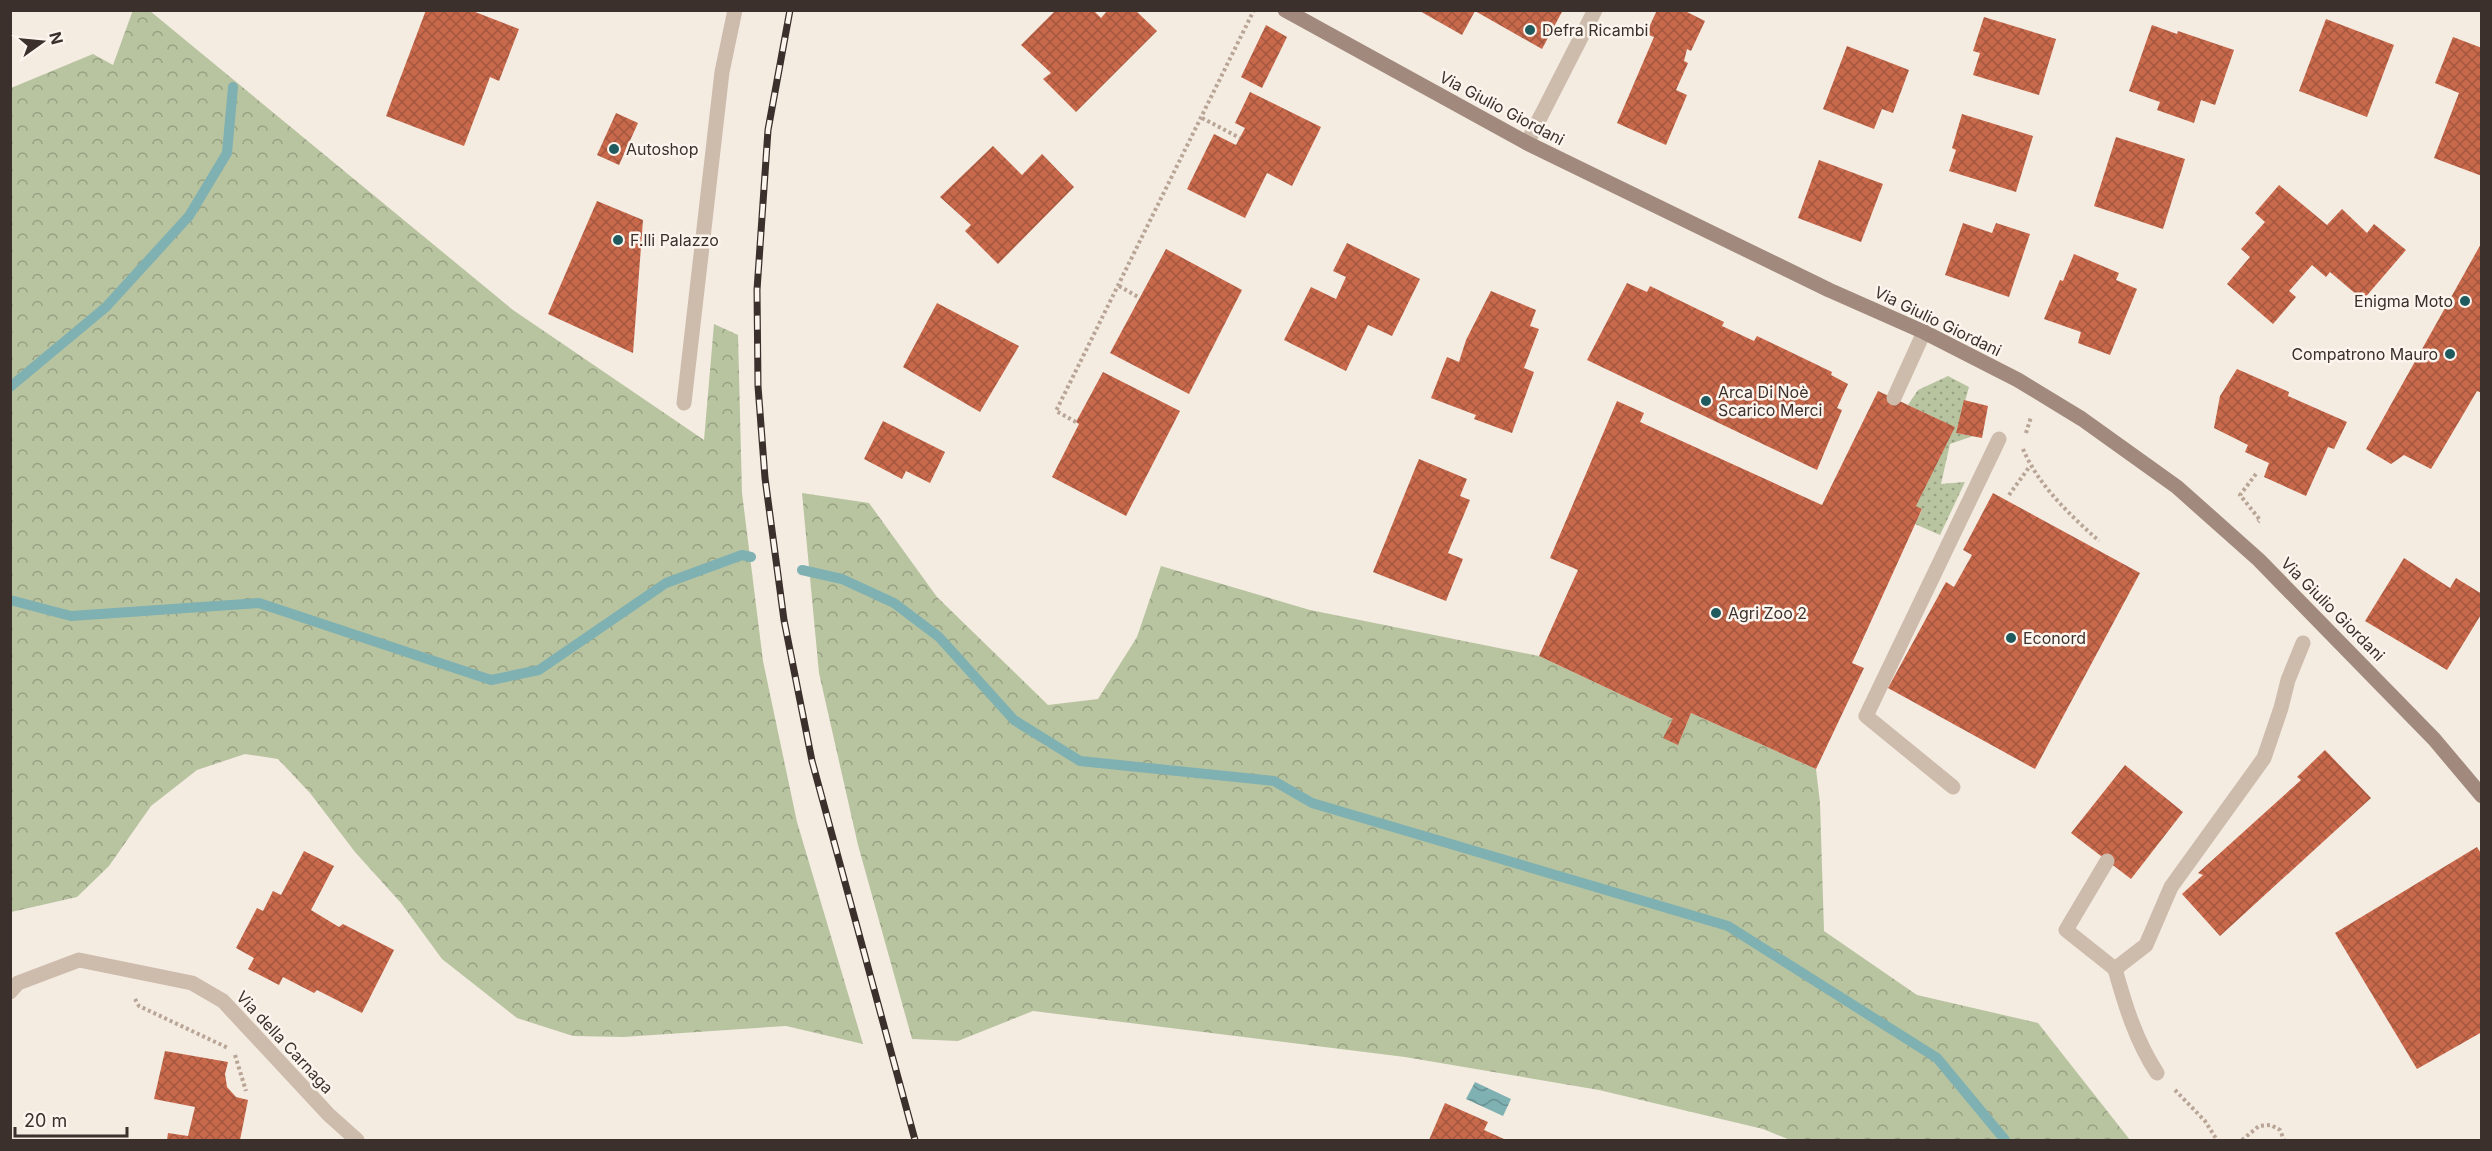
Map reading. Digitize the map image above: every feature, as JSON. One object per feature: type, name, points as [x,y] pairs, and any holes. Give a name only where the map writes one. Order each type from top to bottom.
[{"type":"street","points":[[684,403],[722,72],[735,10]]},
{"type":"street","points":[[1527,143],[1595,10]]},
{"type":"street","name":"Via Giulio Giordani","points":[[1285,11],[1527,143],[1819,285],[1924,332],[2018,380],[2082,419],[2177,487],[2259,560],[2434,739],[2481,796]]},
{"type":"street","points":[[1894,398],[1924,332]]},
{"type":"street","points":[[1953,787],[1866,716],[1999,439]]},
{"type":"street","points":[[2115,969],[2146,945],[2171,887],[2264,758],[2282,708],[2288,680],[2303,643]]},
{"type":"street","points":[[2107,861],[2066,930],[2115,969],[2125,1006],[2146,1056],[2157,1073]]},
{"type":"street","name":"Via della Carnaga","points":[[10,992],[18,983],[78,960],[192,983],[223,1001],[329,1115],[357,1140]]},
{"type":"path","points":[[1076,422],[1056,411],[1254,10]]},
{"type":"path","points":[[1202,118],[1240,138]]},
{"type":"path","points":[[1119,286],[1140,298]]},
{"type":"path","points":[[2022,446],[2030,466],[2071,516],[2099,541]]},
{"type":"path","points":[[2009,495],[2030,466]]},
{"type":"path","points":[[2256,474],[2240,495],[2260,520]]},
{"type":"path","points":[[144,973],[135,1002],[168,1021],[233,1051],[246,1091]]},
{"type":"path","points":[[2157,1073],[2205,1121],[2217,1140]]},
{"type":"path","points":[[2242,1140],[2259,1126],[2271,1125],[2280,1130],[2284,1140]]},
{"type":"green space","points":[[133,10],[150,11],[513,310],[704,440],[714,324],[738,335],[742,493],[763,661],[797,822],[863,1044],[786,1026],[623,1037],[573,1036],[517,1018],[442,959],[401,903],[355,852],[310,793],[278,759],[245,754],[197,770],[151,806],[109,866],[77,897],[11,912],[11,88],[93,54],[113,65]]},
{"type":"green space","points":[[1948,376],[1969,387],[1956,433],[1973,436],[1950,444],[1941,484],[1965,482],[1940,535],[1915,524],[1922,510],[1916,506],[1954,427],[1908,405],[1918,390]]},
{"type":"green space","points":[[802,493],[869,503],[937,597],[1048,705],[1098,699],[1137,637],[1161,566],[1310,610],[1539,656],[1673,719],[1678,744],[1691,713],[1816,769],[1820,803],[1824,931],[1917,995],[2038,1023],[2130,1140],[1790,1140],[1763,1129],[1599,1090],[1405,1057],[1033,1011],[958,1041],[912,1039],[858,845],[819,673]]},
{"type":"water","points":[[1475,1082],[1511,1099],[1503,1116],[1466,1099]]},
{"type":"building","points":[[426,10],[470,10],[519,29],[499,81],[490,77],[464,146],[386,116]]},
{"type":"building","points":[[1056,10],[1093,10],[1101,18],[1108,10],[1135,10],[1157,31],[1076,112],[1043,79],[1051,73],[1021,45]]},
{"type":"building","name":"Defra Ricambi","points":[[1418,10],[1563,10],[1542,49],[1475,11],[1462,35]]},
{"type":"building","points":[[1657,10],[1683,10],[1705,21],[1691,51],[1687,49],[1684,61],[1688,63],[1676,90],[1687,95],[1666,145],[1617,123],[1654,37],[1646,34]]},
{"type":"building","points":[[1984,17],[2056,39],[2039,95],[1973,75],[1980,53],[1973,51]]},
{"type":"building","points":[[2326,19],[2394,45],[2367,117],[2299,91]]},
{"type":"building","points":[[1266,25],[1287,37],[1262,88],[1241,77]]},
{"type":"building","points":[[2152,25],[2177,34],[2178,31],[2234,50],[2215,105],[2201,100],[2194,123],[2157,110],[2160,102],[2129,91]]},
{"type":"building","points":[[2453,37],[2482,48],[2482,176],[2434,158],[2459,93],[2435,83]]},
{"type":"building","points":[[1847,46],[1909,70],[1893,113],[1882,109],[1874,129],[1823,109]]},
{"type":"building","points":[[1250,92],[1321,127],[1292,186],[1267,173],[1245,218],[1187,189],[1214,134],[1236,145],[1245,128],[1235,123]]},
{"type":"building","points":[[616,113],[638,123],[619,165],[597,155]]},
{"type":"building","points":[[1962,114],[2033,136],[2016,192],[1949,171],[1956,150],[1952,148]]},
{"type":"building","points":[[2116,137],[2185,159],[2163,229],[2094,206]]},
{"type":"building","points":[[993,146],[1022,175],[1042,154],[1074,187],[998,264],[965,231],[971,225],[940,197]]},
{"type":"building","points":[[1819,160],[1883,184],[1861,242],[1798,218]]},
{"type":"building","points":[[2279,185],[2327,225],[2342,209],[2367,233],[2374,224],[2406,250],[2363,300],[2330,272],[2326,277],[2312,265],[2289,291],[2296,297],[2273,324],[2227,284],[2250,257],[2241,249],[2265,222],[2255,213]]},
{"type":"building","points":[[597,201],[643,220],[633,353],[548,314]]},
{"type":"building","points":[[1963,223],[1992,233],[1996,223],[2030,234],[2009,297],[1945,275]]},
{"type":"building","name":"Compatrono Mauro","points":[[2482,242],[2482,393],[2477,391],[2431,469],[2404,455],[2391,464],[2366,449]]},
{"type":"building","points":[[1347,243],[1420,279],[1392,336],[1368,325],[1346,371],[1284,340],[1311,287],[1336,299],[1346,277],[1333,271]]},
{"type":"building","points":[[1166,249],[1242,290],[1189,394],[1110,353]]},
{"type":"building","points":[[2074,254],[2119,273],[2116,280],[2137,289],[2110,355],[2078,343],[2081,332],[2044,319],[2060,280],[2063,281]]},
{"type":"building","points":[[1627,283],[1647,292],[1650,286],[1724,322],[1722,326],[1754,341],[1757,336],[1832,372],[1831,375],[1848,384],[1837,408],[1842,410],[1817,470],[1587,360]]},
{"type":"building","points":[[1491,291],[1536,310],[1530,326],[1539,329],[1524,368],[1534,372],[1512,433],[1474,419],[1476,415],[1431,398],[1447,357],[1459,362],[1466,340]]},
{"type":"building","points":[[937,303],[1019,346],[980,412],[903,367]]},
{"type":"building","points":[[2237,369],[2289,392],[2288,396],[2347,422],[2334,449],[2328,447],[2306,496],[2264,477],[2269,463],[2245,452],[2248,445],[2214,428],[2220,396]]},
{"type":"building","points":[[1103,372],[1180,411],[1126,516],[1052,477],[1079,424],[1076,422]]},
{"type":"building","name":"Agri Zoo 2","points":[[1878,391],[1955,427],[1916,506],[1922,509],[1852,663],[1864,668],[1816,769],[1691,713],[1678,745],[1663,738],[1673,719],[1539,656],[1578,570],[1550,558],[1617,401],[1644,413],[1640,422],[1822,505]]},
{"type":"building","points":[[1964,400],[1988,406],[1982,438],[1956,433]]},
{"type":"building","points":[[883,421],[945,452],[930,483],[906,471],[902,479],[864,459]]},
{"type":"building","points":[[1419,459],[1467,479],[1460,496],[1470,500],[1448,553],[1463,559],[1446,601],[1373,572]]},
{"type":"building","name":"Econord","points":[[1993,493],[2140,573],[2035,769],[1888,688],[1946,582],[1954,587],[1972,555],[1963,550]]},
{"type":"building","points":[[2404,558],[2450,588],[2456,578],[2482,594],[2482,613],[2447,670],[2365,621]]},
{"type":"building","points":[[2325,750],[2371,798],[2220,936],[2182,894],[2203,875],[2198,873],[2301,780],[2297,777]]},
{"type":"building","points":[[2125,765],[2183,812],[2131,879],[2071,833]]},
{"type":"building","points":[[2477,847],[2482,855],[2482,1032],[2417,1069],[2335,933]]},
{"type":"building","points":[[304,851],[334,866],[311,910],[339,927],[343,924],[394,950],[362,1013],[317,990],[314,993],[283,977],[279,985],[248,969],[254,958],[236,948],[257,908],[263,911],[273,891],[281,895]]},
{"type":"building","points":[[165,1051],[228,1062],[225,1074],[227,1087],[236,1097],[248,1100],[240,1140],[167,1140],[168,1133],[188,1136],[195,1107],[154,1099]]},
{"type":"building","points":[[1445,1103],[1488,1122],[1484,1130],[1504,1139],[1429,1140]]},
{"type":"waterway","points":[[10,387],[106,307],[189,216],[227,153],[233,87]]},
{"type":"waterway","points":[[10,600],[71,616],[259,603],[491,680],[539,670],[666,583],[742,555],[751,557]]},
{"type":"waterway","points":[[802,570],[842,579],[894,603],[939,637],[1014,720],[1080,761],[1274,781],[1312,803],[1728,926],[1937,1058],[2005,1140]]},
{"type":"railway","points":[[790,10],[768,130],[757,290],[758,386],[765,478],[784,620],[812,761],[915,1140]]},
{"type":"place","name":"Defra Ricambi","points":[[1530,30]]},
{"type":"place","name":"Autoshop","points":[[614,149]]},
{"type":"place","name":"F.lli Palazzo","points":[[618,240]]},
{"type":"place","name":"Enigma Moto","points":[[2465,301]]},
{"type":"place","name":"Compatrono Mauro","points":[[2450,354]]},
{"type":"place","name":"Arca Di Noè Scarico Merci","points":[[1706,401]]},
{"type":"place","name":"Agri Zoo 2","points":[[1716,613]]},
{"type":"place","name":"Econord","points":[[2011,638]]}]
